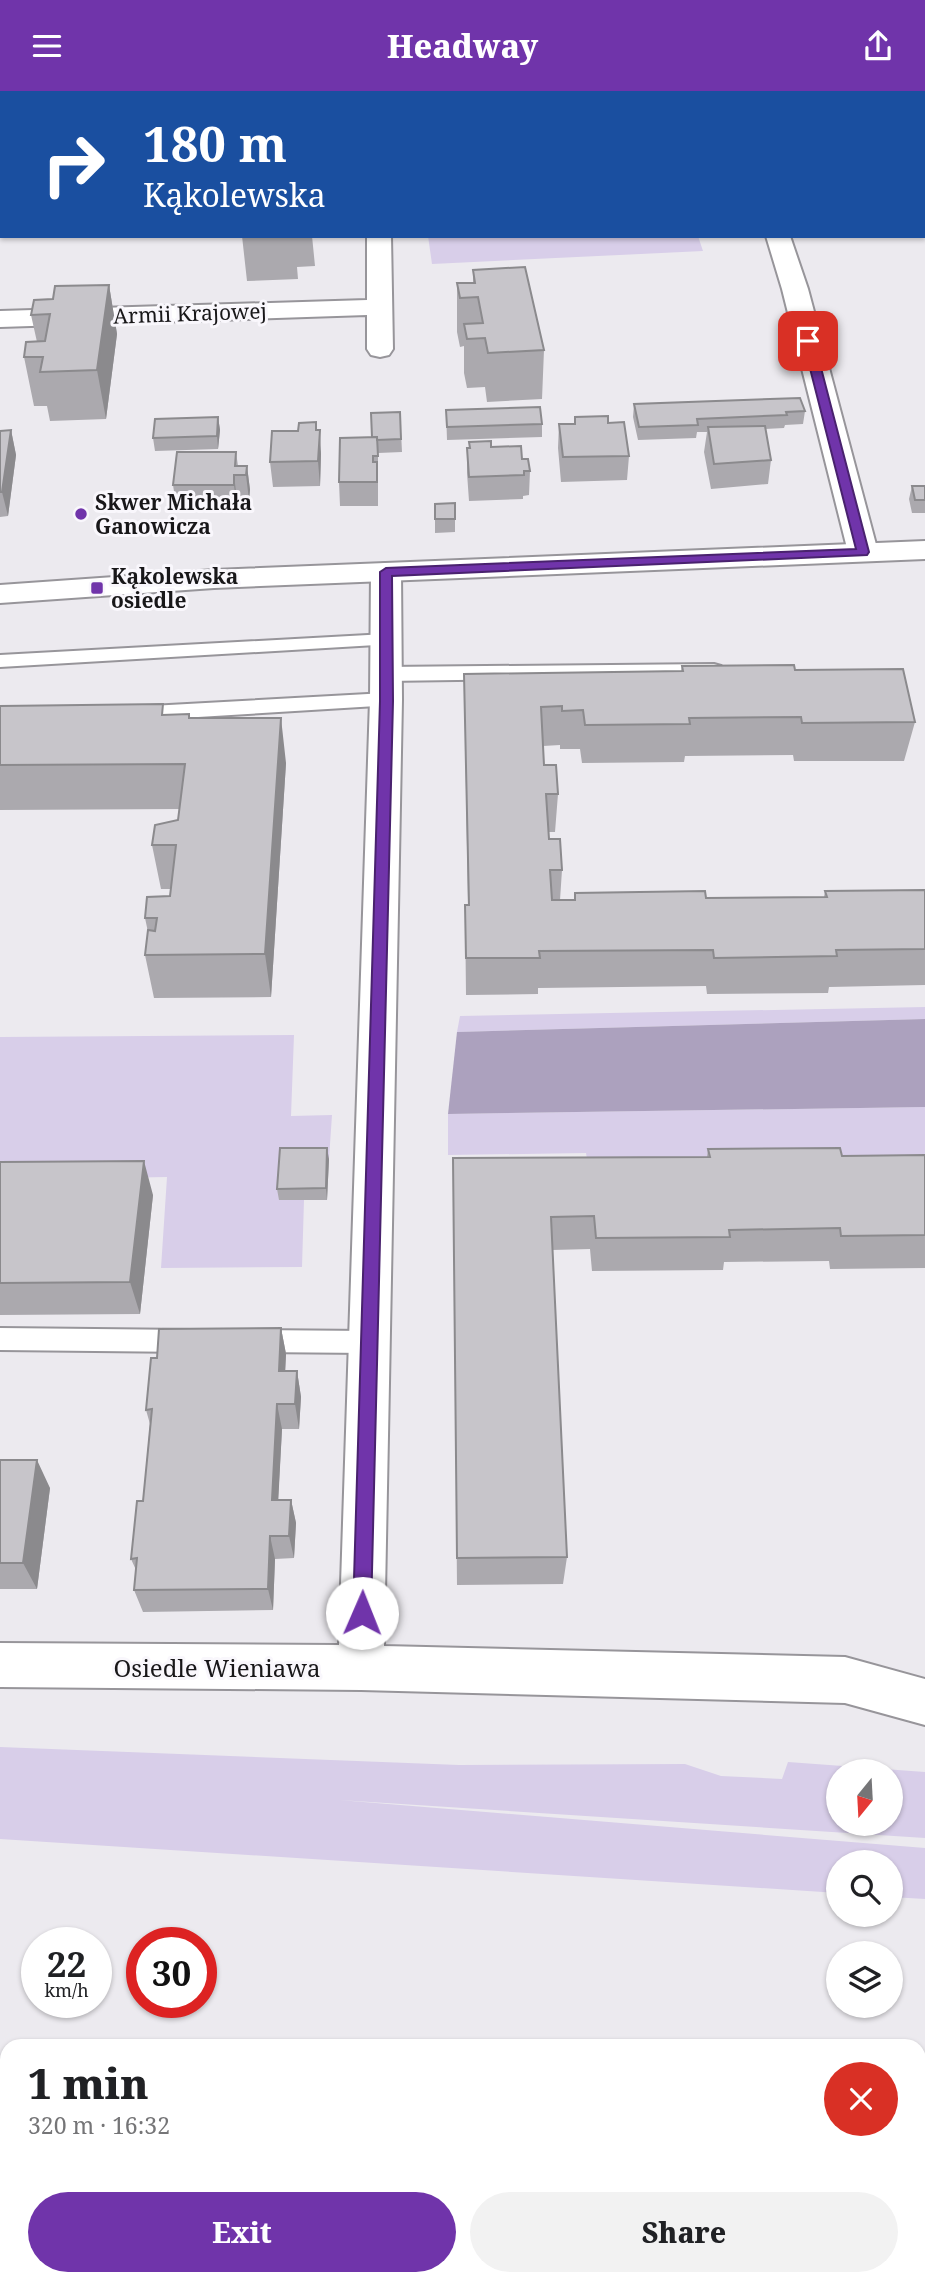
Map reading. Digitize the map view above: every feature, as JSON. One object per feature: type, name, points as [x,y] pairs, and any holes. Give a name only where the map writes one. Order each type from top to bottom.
[{"type":"street","points":[[379,238],[380,349]]},
{"type":"street","points":[[779,238],[795,289],[863,552]]},
{"type":"street","name":"Armii Krajowej","points":[[0,319],[380,307]]},
{"type":"street","points":[[0,594],[214,579],[925,550]]},
{"type":"street","points":[[360,1668],[386,671],[386,572]]},
{"type":"street","name":"Osiedle Wieniawa","points":[[0,1665],[360,1668],[845,1679],[925,1702]]},
{"type":"lane","points":[[0,661],[386,671],[733,671]]},
{"type":"lane","points":[[111,715],[386,671]]},
{"type":"lane","points":[[0,1339],[369,1342]]},
{"type":"shaded area","points":[[428,238],[699,238],[703,251],[432,264]]},
{"type":"shaded area","points":[[925,1007],[925,1019],[457,1032],[460,1016]]},
{"type":"shaded area","points":[[925,1019],[925,1107],[448,1114],[457,1032]]},
{"type":"shaded area","points":[[294,1035],[291,1116],[332,1115],[329,1159],[304,1200],[302,1267],[161,1268],[167,1177],[0,1180],[0,1037]]},
{"type":"shaded area","points":[[925,1107],[925,1177],[590,1177],[586,1153],[448,1155],[448,1114]]},
{"type":"shaded area","points":[[0,1747],[459,1765],[685,1764],[721,1776],[782,1779],[788,1762],[826,1765],[826,1832],[339,1800],[925,1848],[925,1899],[903,1898],[903,1850],[826,1850],[826,1892],[0,1839]]},
{"type":"shaded area","points":[[903,1770],[925,1772],[925,1838],[894,1836],[903,1836]]},
{"type":"building","points":[[525,267],[544,350],[488,353],[485,338],[467,339],[464,324],[483,323],[478,297],[460,298],[457,283],[475,283],[473,270]]},
{"type":"building","points":[[109,285],[97,370],[40,372],[43,357],[24,357],[26,342],[45,341],[50,314],[31,315],[34,300],[53,299],[55,286]]},
{"type":"building","points":[[800,398],[805,411],[786,412],[787,415],[697,419],[698,425],[639,427],[634,404]]},
{"type":"building","points":[[540,407],[542,424],[447,427],[446,410]]},
{"type":"building","points":[[400,412],[401,439],[377,440],[377,437],[372,437],[371,413]]},
{"type":"building","points":[[608,416],[608,423],[624,422],[629,456],[563,457],[559,424],[575,424],[575,417]]},
{"type":"building","points":[[218,417],[217,436],[153,438],[155,419]]},
{"type":"building","points":[[316,422],[316,430],[320,430],[318,461],[270,462],[272,431],[298,431],[299,423]]},
{"type":"building","points":[[765,426],[771,460],[714,464],[708,427]]},
{"type":"building","points":[[11,430],[2,492],[0,492],[0,431]]},
{"type":"building","points":[[377,437],[378,456],[373,456],[373,462],[377,462],[377,482],[339,482],[340,438]]},
{"type":"building","points":[[491,441],[491,447],[521,446],[522,459],[528,459],[530,471],[524,471],[524,475],[469,477],[469,442]]},
{"type":"building","points":[[177,452],[236,452],[235,466],[247,466],[246,475],[234,475],[234,485],[173,485]]},
{"type":"building","points":[[912,486],[925,486],[925,500],[915,500]]},
{"type":"building","points":[[455,503],[455,519],[435,519],[435,504]]},
{"type":"building","points":[[794,665],[795,670],[903,669],[915,722],[802,723],[801,717],[689,718],[690,724],[585,725],[583,710],[562,711],[562,706],[541,707],[544,765],[556,765],[558,794],[546,794],[549,839],[560,839],[562,870],[550,870],[552,900],[575,900],[575,893],[705,891],[706,898],[827,897],[825,891],[925,890],[925,949],[836,950],[837,956],[714,958],[713,950],[539,951],[540,958],[466,958],[465,905],[469,905],[464,674],[683,671],[682,666]]},
{"type":"building","points":[[163,704],[162,715],[189,714],[189,718],[281,718],[265,954],[145,955],[148,930],[155,931],[157,918],[145,918],[147,897],[170,896],[176,845],[152,845],[155,825],[178,820],[185,764],[0,765],[0,706]]},
{"type":"building","points":[[280,1148],[327,1148],[326,1188],[277,1189]]},
{"type":"building","points":[[840,1148],[842,1156],[925,1155],[925,1235],[841,1236],[840,1228],[729,1230],[730,1237],[596,1238],[594,1216],[551,1217],[567,1557],[457,1558],[453,1158],[710,1157],[708,1149]]},
{"type":"building","points":[[144,1161],[130,1282],[0,1283],[0,1162]]},
{"type":"building","points":[[281,1328],[279,1371],[297,1371],[295,1404],[277,1404],[272,1500],[291,1500],[289,1536],[270,1536],[268,1589],[134,1590],[137,1558],[131,1559],[137,1501],[143,1501],[152,1409],[146,1410],[151,1358],[157,1358],[159,1329]]},
{"type":"building","points":[[0,1460],[37,1460],[23,1563],[0,1563]]},
{"type":"place","name":"Skwer Michała Ganowicza","points":[[81,514]]},
{"type":"place","name":"Kąkolewska osiedle","points":[[97,588]]},
{"type":"route","points":[[362,1613],[386,701],[386,572],[863,552],[808,341]]}]
